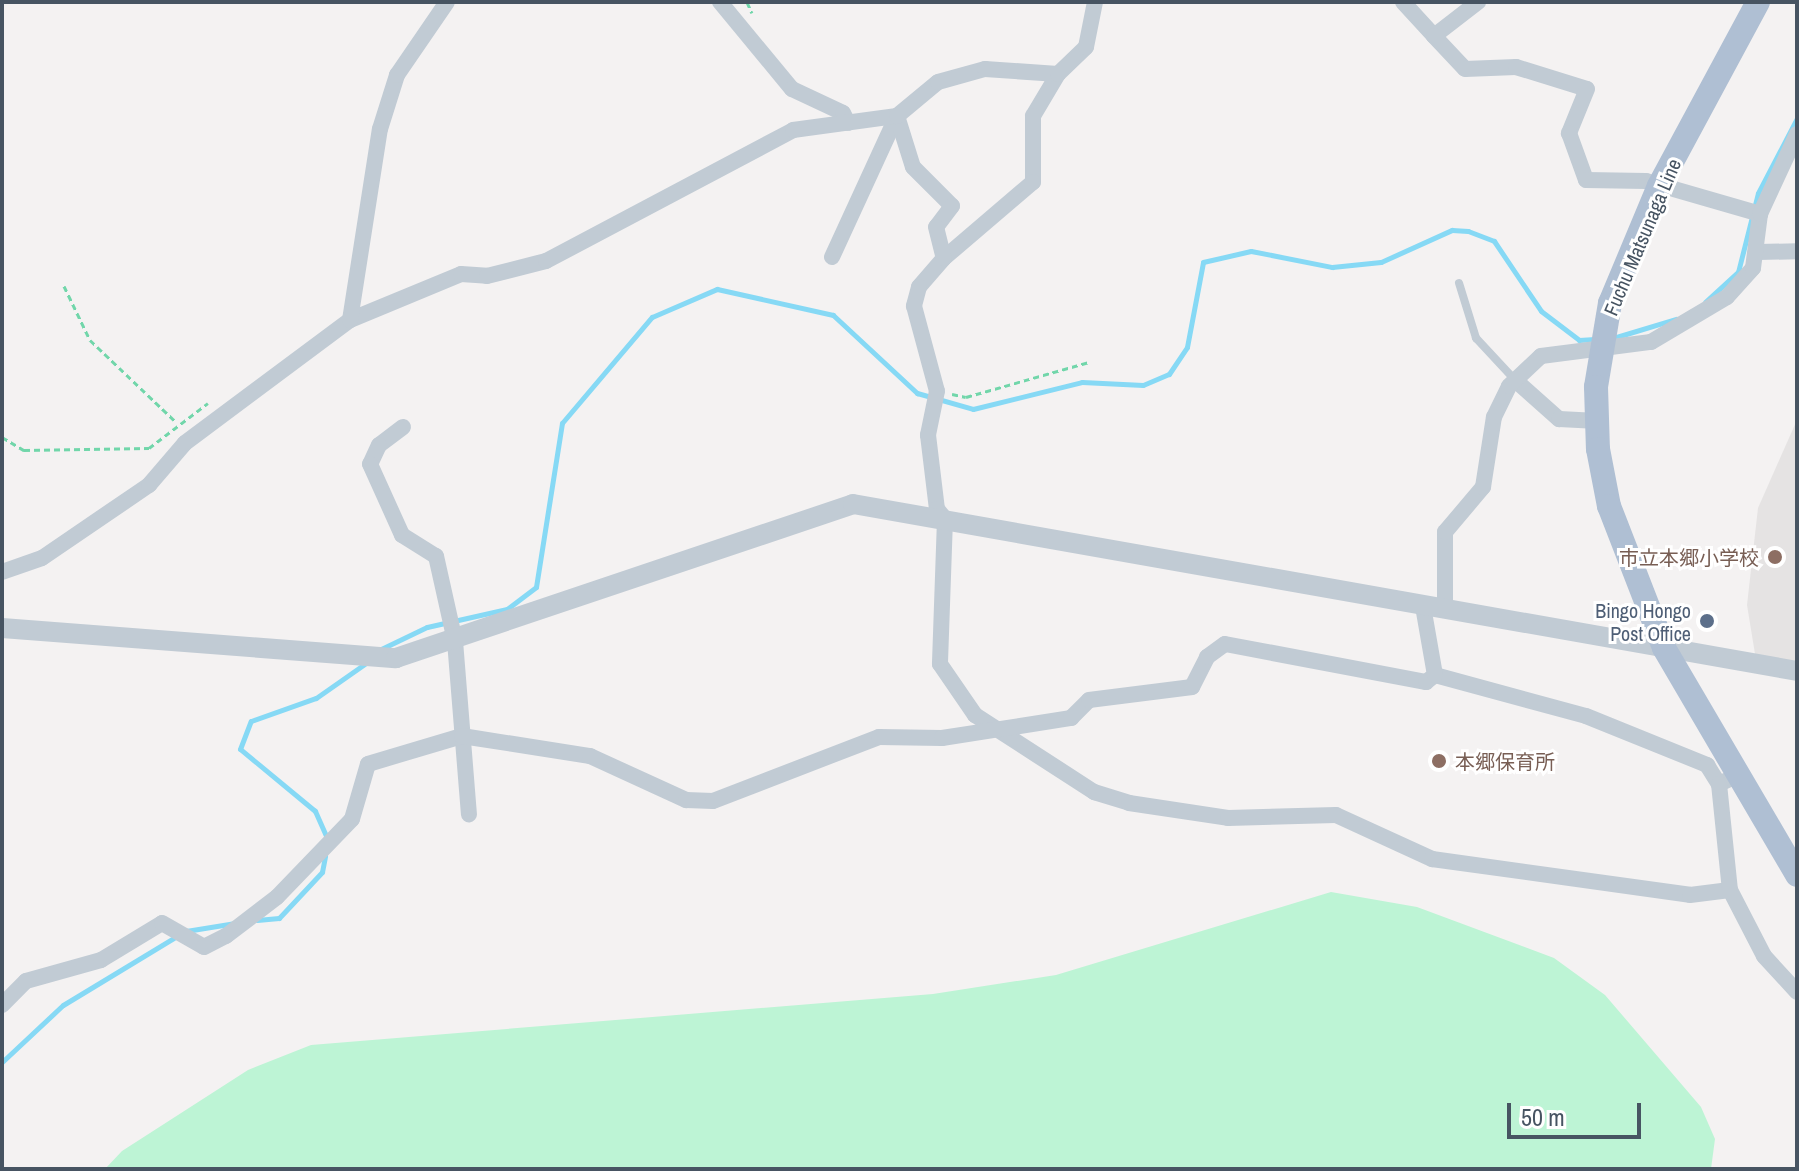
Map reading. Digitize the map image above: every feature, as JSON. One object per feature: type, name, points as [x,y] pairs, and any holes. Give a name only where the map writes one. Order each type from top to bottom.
[{"type":"main road","name":"Fuchu Matsunaga Line","points":[[1758,2],[1659,186],[1610,303],[1600,353],[1598,421],[1609,506],[1664,648],[1729,779],[1797,875]]},
{"type":"street","points":[[350,320],[380,129],[397,75],[447,2]]},
{"type":"street","points":[[720,2],[781,80],[843,113],[848,123]]},
{"type":"street","points":[[1095,2],[1086,47],[1058,74],[1033,116],[1033,182],[944,258],[919,287],[914,306],[937,391],[928,435],[937,509],[945,519],[940,664],[990,731],[1094,792],[1129,803],[1228,818],[1336,815],[1432,859],[1690,895],[1730,890]]},
{"type":"street","points":[[1403,2],[1465,69],[1516,67],[1577,81],[1587,89],[1569,133],[1586,180],[1659,186],[1760,214]]},
{"type":"street","points":[[1434,36],[1478,2]]},
{"type":"street","points":[[832,257],[897,116],[938,82],[985,69],[1058,74]]},
{"type":"street","points":[[2,572],[42,558],[149,485],[185,443],[350,320],[461,274],[487,276],[546,261],[793,130],[897,116]]},
{"type":"street","points":[[897,116],[913,167],[952,206],[936,227],[944,258]]},
{"type":"street","points":[[1445,609],[1445,532],[1483,487],[1494,417],[1515,380],[1541,356],[1600,353],[1651,342],[1698,319],[1753,268],[1758,252],[1760,214],[1790,159],[1797,134]]},
{"type":"street","points":[[1758,252],[1797,251]]},
{"type":"street","points":[[1515,380],[1559,419],[1598,421]]},
{"type":"street","points":[[403,427],[379,445],[370,464],[402,535],[436,556],[455,641],[469,814]]},
{"type":"street","points":[[2,628],[396,658],[455,641],[853,504],[1797,671]]},
{"type":"street","points":[[1423,606],[1435,675]]},
{"type":"street","points":[[2,1005],[26,981],[101,960],[162,923],[204,947],[226,936],[277,897],[352,819],[368,764],[462,736],[590,756],[686,800],[713,801],[879,737],[990,731],[1071,718],[1089,700],[1192,687],[1207,657],[1225,644],[1365,668],[1402,682],[1435,675],[1586,716],[1707,765],[1729,779],[1730,890],[1764,956],[1797,992]]},
{"type":"lane","points":[[1459,283],[1476,338],[1515,380]]},
{"type":"path","points":[[64,286],[90,340],[176,422]]},
{"type":"path","points":[[937,391],[966,397],[1089,362]]},
{"type":"path","points":[[2,437],[24,450],[149,448],[176,422],[212,401]]},
{"type":"shaded area","name":"市立本郷小学校","points":[[1797,420],[1797,666],[1756,660],[1747,605],[1758,508]]},
{"type":"green space","points":[[1331,892],[1417,907],[1554,958],[1605,995],[1701,1107],[1715,1139],[1711,1169],[105,1169],[122,1151],[248,1070],[311,1045],[933,994],[1056,975]]},
{"type":"waterway","points":[[1705,302],[1738,272],[1758,193],[1797,118]]},
{"type":"waterway","points":[[379,650],[427,627],[507,609],[536,587],[562,423],[652,317],[717,289],[833,315],[917,393],[973,409],[1082,382],[1143,385],[1169,374],[1187,347],[1203,262],[1251,251],[1332,267],[1381,262],[1452,230],[1468,231],[1494,241],[1541,311],[1579,340],[1595,339]]},
{"type":"waterway","points":[[1613,338],[1676,319]]},
{"type":"waterway","points":[[327,838],[315,811],[240,749],[251,721],[316,698],[366,663]]},
{"type":"waterway","points":[[257,920],[279,918],[322,872],[325,856]]},
{"type":"waterway","points":[[186,931],[235,923]]},
{"type":"waterway","points":[[2,1062],[63,1005],[177,936]]},
{"type":"place","name":"市立本郷小学校","points":[[1775,557]]},
{"type":"place","name":"Bingo Hongo Post Office","points":[[1707,621]]},
{"type":"place","name":"本郷保育所","points":[[1439,761]]}]
